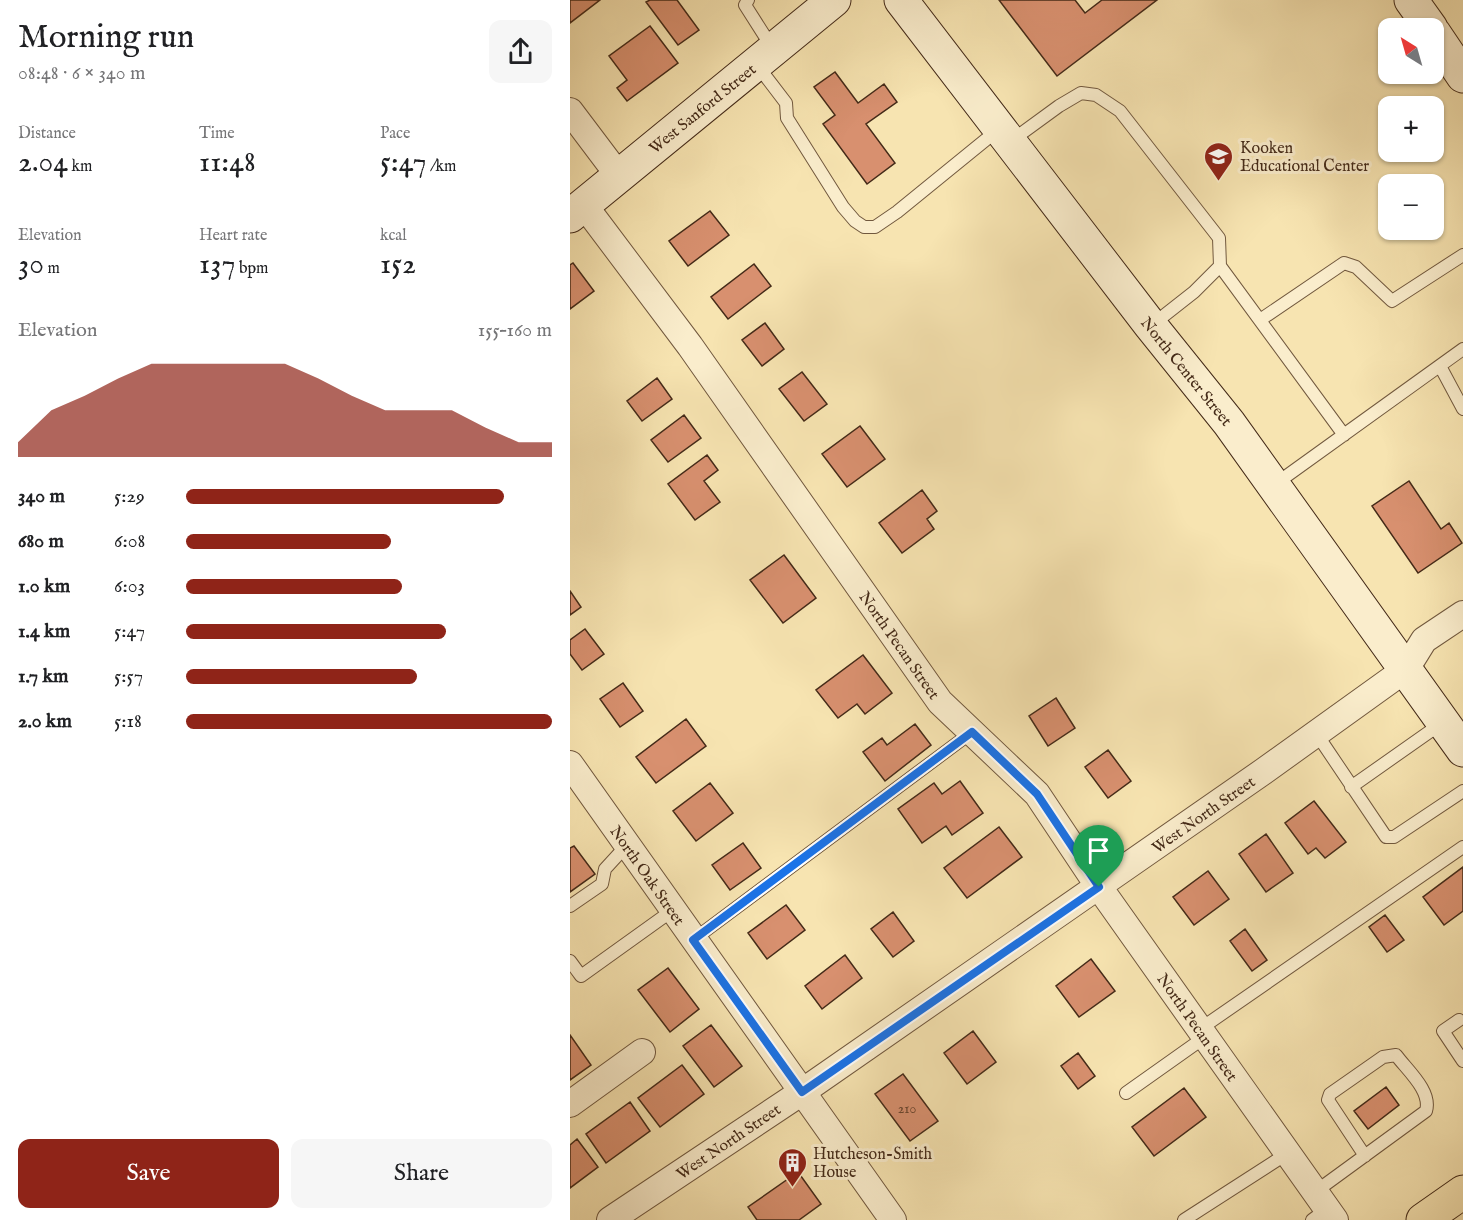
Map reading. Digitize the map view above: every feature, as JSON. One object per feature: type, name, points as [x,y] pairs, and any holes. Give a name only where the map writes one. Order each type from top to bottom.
[{"type":"main road","name":"West Sanford Street","points":[[577,210],[834,0]]},
{"type":"main road","name":"North Center Street","points":[[901,0],[1151,326],[1229,423],[1463,750]]},
{"type":"main road","points":[[1411,0],[1424,18]]},
{"type":"main road","points":[[1444,48],[1463,76]]},
{"type":"main road","points":[[1423,1220],[1463,1192]]},
{"type":"street","points":[[570,111],[619,176]]},
{"type":"street","name":"North Pecan Street","points":[[577,210],[685,339],[940,702],[1037,794],[1099,887],[1287,1153],[1322,1210]]},
{"type":"street","points":[[1406,669],[1424,640],[1463,614]]},
{"type":"street","name":"West North Street","points":[[610,1220],[802,1092],[1099,887],[1406,669]]},
{"type":"street","name":"North Oak Street","points":[[570,764],[893,1220]]},
{"type":"street","points":[[570,1104],[642,1052]]},
{"type":"lane","points":[[748,0],[745,5],[786,104],[787,118],[843,207],[855,221],[864,227],[875,227],[1005,135],[1081,93],[1096,95],[1120,111],[1220,238],[1220,266],[1344,435]]},
{"type":"lane","points":[[1260,320],[1344,263],[1356,267],[1392,301],[1463,255]]},
{"type":"lane","points":[[1151,326],[1194,292],[1220,266]]},
{"type":"lane","points":[[1273,486],[1463,350]]},
{"type":"lane","points":[[1440,366],[1463,409]]},
{"type":"lane","points":[[1351,787],[1443,722]]},
{"type":"lane","points":[[693,940],[972,732]]},
{"type":"lane","points":[[1316,733],[1386,837],[1394,837],[1463,791]]},
{"type":"lane","points":[[570,906],[602,884],[605,868],[627,845]]},
{"type":"lane","points":[[1126,1093],[1202,1033],[1463,847]]},
{"type":"lane","points":[[570,961],[581,976],[673,910]]},
{"type":"lane","points":[[1459,1020],[1443,1031],[1463,1061]]},
{"type":"lane","points":[[1322,1210],[1365,1156],[1426,1112],[1428,1104],[1423,1090],[1396,1055],[1383,1057],[1330,1094],[1328,1100],[1365,1156]]},
{"type":"lane","points":[[1184,1220],[1287,1153]]},
{"type":"building","points":[[570,0],[600,0],[570,23]]},
{"type":"building","points":[[677,0],[699,30],[678,45],[646,2]]},
{"type":"building","points":[[999,0],[1075,0],[1085,13],[1102,0],[1157,0],[1057,76]]},
{"type":"building","points":[[650,26],[678,63],[627,101],[617,88],[627,80],[609,56]]},
{"type":"building","points":[[835,72],[858,103],[884,84],[897,102],[866,124],[895,163],[867,184],[823,124],[835,115],[814,87]]},
{"type":"building","points":[[710,211],[729,235],[688,266],[669,241]]},
{"type":"building","points":[[573,263],[594,291],[570,309],[570,265]]},
{"type":"building","points":[[754,264],[771,286],[728,319],[711,297]]},
{"type":"building","points":[[765,323],[784,349],[762,366],[742,340]]},
{"type":"building","points":[[802,372],[827,404],[804,421],[779,389]]},
{"type":"building","points":[[657,378],[672,399],[642,421],[627,401]]},
{"type":"building","points":[[684,415],[701,438],[668,462],[651,440]]},
{"type":"building","points":[[860,426],[885,459],[847,487],[822,454]]},
{"type":"building","points":[[707,455],[718,470],[704,481],[720,502],[695,520],[668,484]]},
{"type":"building","points":[[1409,481],[1441,529],[1449,523],[1462,543],[1418,573],[1372,506]]},
{"type":"building","points":[[922,490],[937,511],[927,519],[934,529],[902,553],[879,523]]},
{"type":"building","points":[[784,555],[816,598],[783,623],[750,580]]},
{"type":"building","points":[[570,591],[581,607],[570,615]]},
{"type":"building","points":[[585,629],[604,654],[582,670],[570,654],[570,640]]},
{"type":"building","points":[[863,655],[892,693],[865,714],[857,704],[838,718],[816,690]]},
{"type":"building","points":[[623,683],[643,711],[620,727],[600,699]]},
{"type":"building","points":[[1056,698],[1075,728],[1048,746],[1029,716]]},
{"type":"building","points":[[686,719],[706,746],[656,783],[636,757]]},
{"type":"building","points":[[915,724],[931,745],[885,781],[863,752],[882,738],[887,745]]},
{"type":"building","points":[[1108,750],[1131,781],[1108,798],[1085,767]]},
{"type":"building","points":[[960,781],[983,813],[952,835],[946,826],[922,843],[898,809],[934,783],[942,794]]},
{"type":"building","points":[[710,783],[733,813],[696,841],[673,811]]},
{"type":"building","points":[[1314,801],[1346,842],[1325,858],[1316,848],[1308,854],[1285,823]]},
{"type":"building","points":[[999,827],[1022,857],[967,898],[944,868]]},
{"type":"building","points":[[1266,834],[1293,873],[1266,892],[1239,854]]},
{"type":"building","points":[[743,843],[761,868],[730,890],[712,865]]},
{"type":"building","points":[[574,846],[595,874],[570,892],[570,848]]},
{"type":"building","points":[[1463,867],[1463,911],[1444,925],[1423,897]]},
{"type":"building","points":[[1208,871],[1229,899],[1194,925],[1173,897]]},
{"type":"building","points":[[786,905],[805,930],[767,959],[748,933]]},
{"type":"building","points":[[893,912],[914,941],[893,957],[871,929]]},
{"type":"building","points":[[1385,915],[1404,940],[1387,952],[1369,927]]},
{"type":"building","points":[[1245,929],[1267,960],[1252,971],[1230,941]]},
{"type":"building","points":[[845,955],[862,978],[822,1009],[805,986]]},
{"type":"building","points":[[1091,959],[1115,991],[1079,1017],[1056,986]]},
{"type":"building","points":[[668,968],[699,1009],[670,1032],[638,990]]},
{"type":"building","points":[[711,1025],[742,1066],[714,1087],[683,1046]]},
{"type":"building","points":[[973,1031],[996,1062],[967,1084],[944,1053]]},
{"type":"building","points":[[570,1035],[591,1065],[570,1080]]},
{"type":"building","points":[[1078,1053],[1095,1076],[1078,1089],[1061,1066]]},
{"type":"building","points":[[682,1065],[704,1094],[660,1127],[638,1098]]},
{"type":"building","points":[[903,1074],[938,1121],[910,1141],[875,1094]]},
{"type":"building","points":[[1386,1087],[1399,1105],[1368,1129],[1354,1111]]},
{"type":"building","points":[[1184,1088],[1206,1117],[1154,1156],[1132,1127]]},
{"type":"building","points":[[630,1102],[650,1131],[606,1163],[586,1134]]},
{"type":"building","points":[[577,1139],[598,1167],[570,1188],[570,1145]]},
{"type":"building","name":"Hutcheson-Smith House","points":[[798,1172],[821,1204],[799,1220],[757,1220],[748,1207]]},
{"type":"place","name":"Kooken Educational Center","points":[[1219,182]]},
{"type":"place","name":"Hutcheson-Smith House","points":[[792,1188]]},
{"type":"route","points":[[972,732],[1037,794],[1099,887],[802,1092],[693,940],[972,732]]}]
